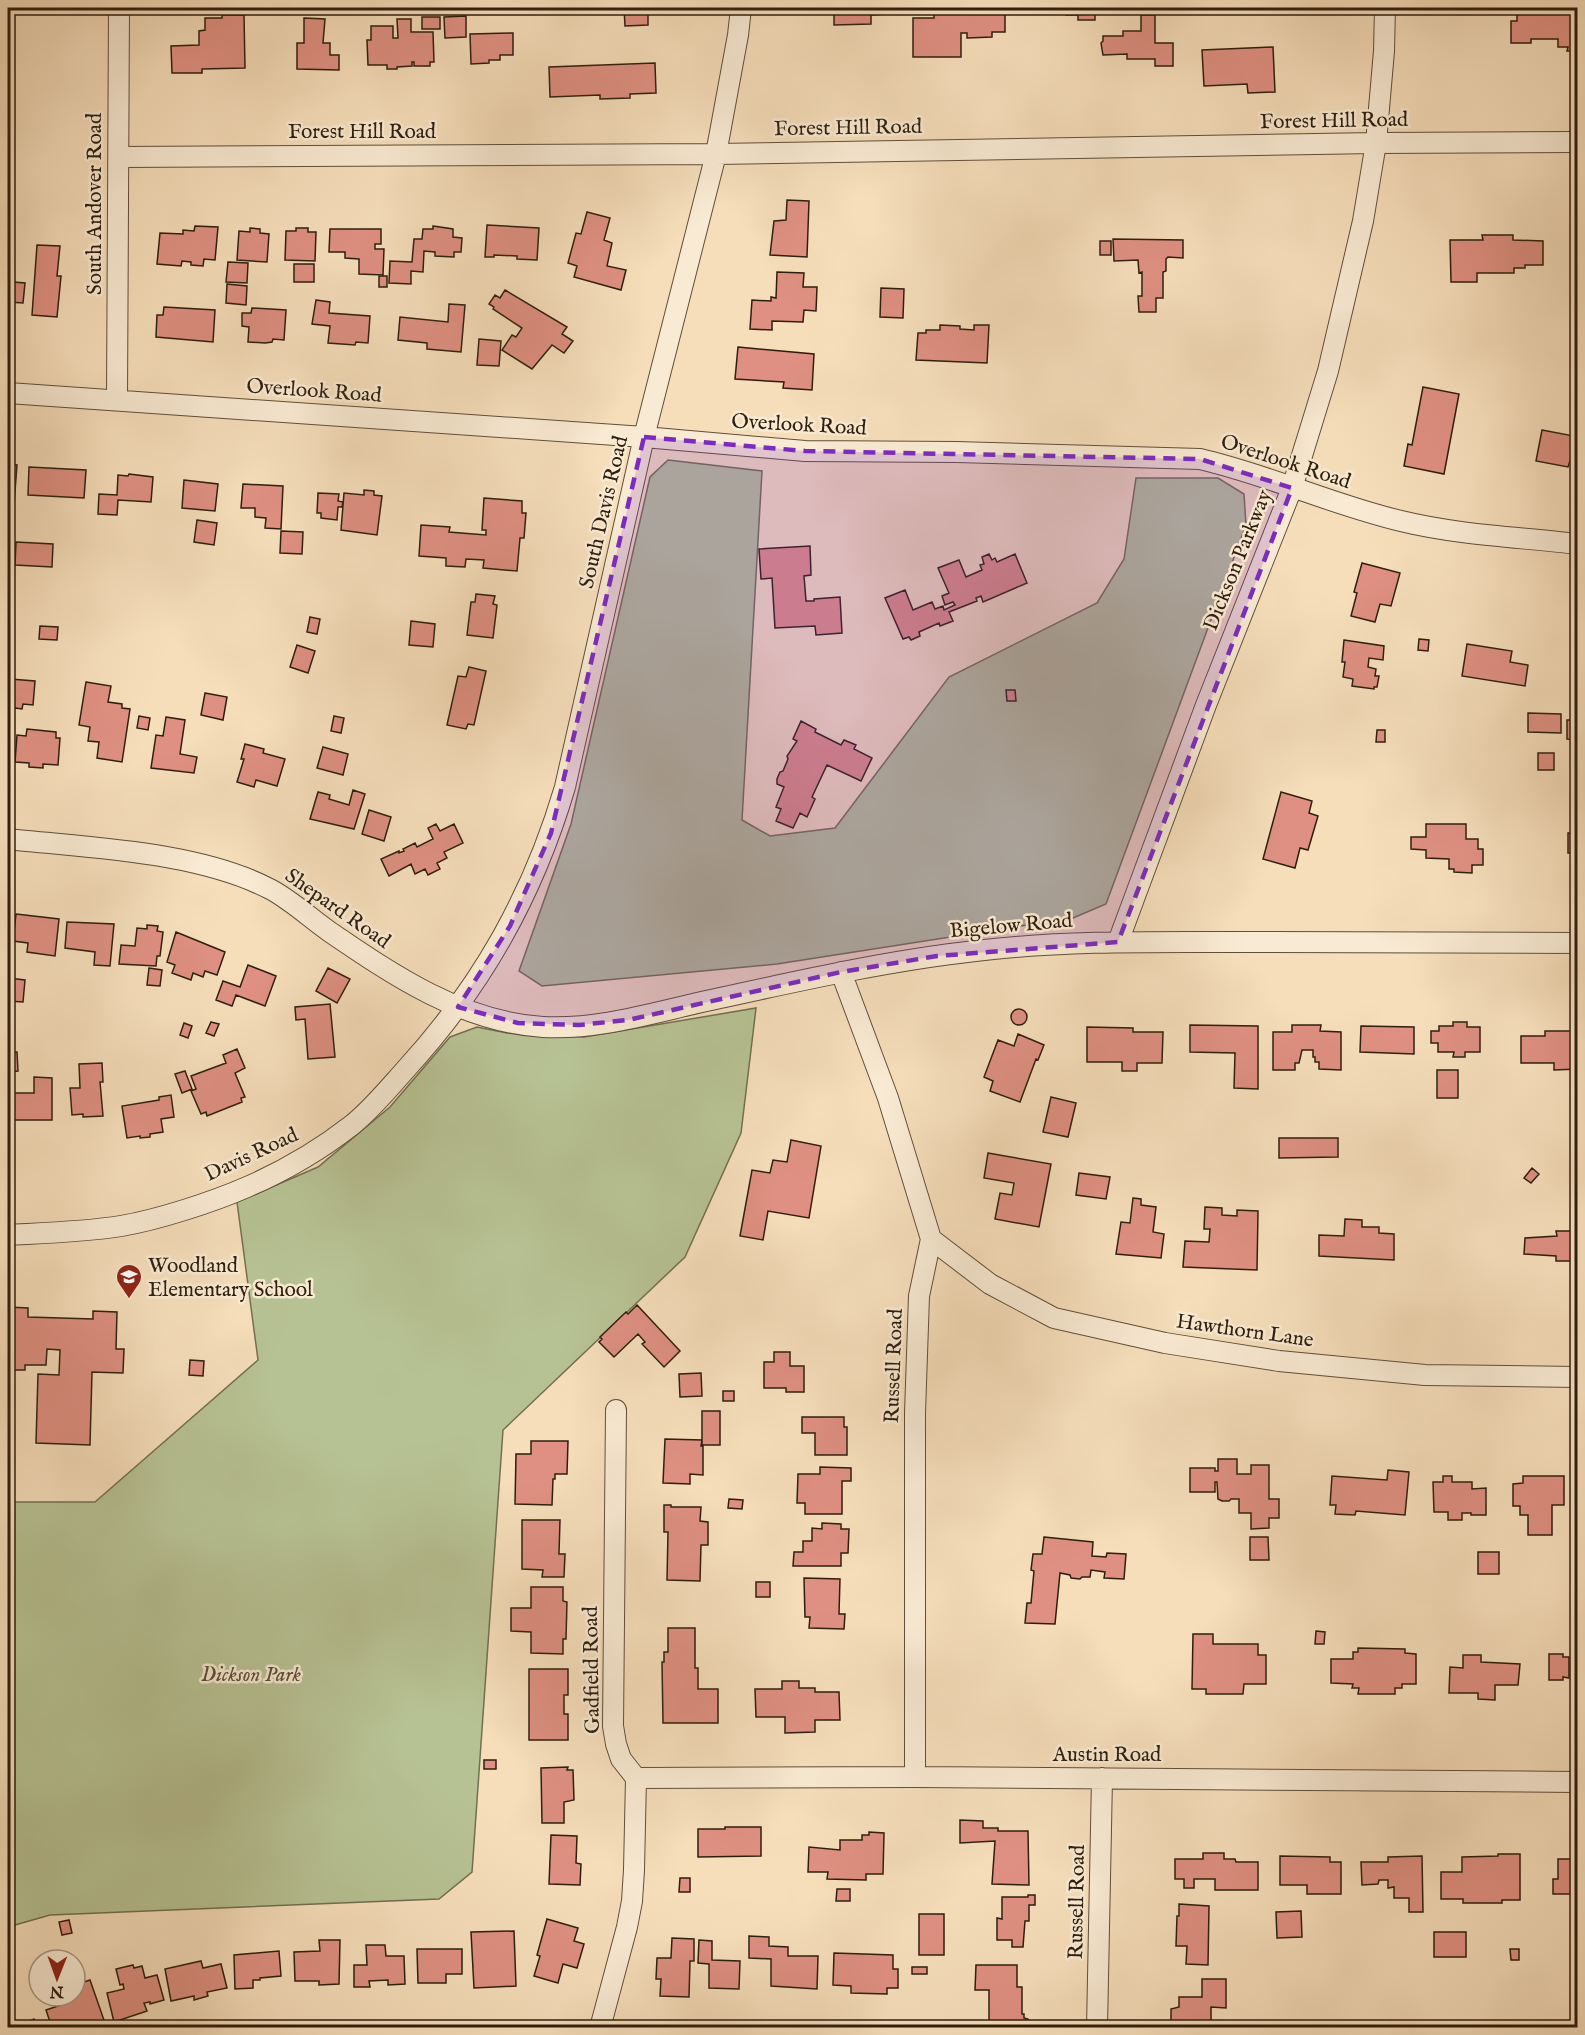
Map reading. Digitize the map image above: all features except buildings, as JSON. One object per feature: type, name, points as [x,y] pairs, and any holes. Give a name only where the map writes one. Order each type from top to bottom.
[{"type":"street","name":"South Andover Road","points":[[117,400],[118,8]]},
{"type":"street","name":"South Davis Road","points":[[458,1007],[510,926],[551,833],[565,787],[644,437],[716,154],[741,8]]},
{"type":"street","name":"Dickson Parkway","points":[[1118,942],[1210,694],[1292,488],[1328,371],[1363,221],[1376,143],[1384,51],[1385,8]]},
{"type":"street","name":"Forest Hill Road","points":[[119,157],[716,154],[1376,143],[1578,142]]},
{"type":"street","name":"Overlook Road","points":[[8,393],[644,437],[767,449],[1200,459],[1239,468],[1355,509],[1433,528],[1578,544]]},
{"type":"street","name":"Shepard Road","points":[[8,839],[179,859],[225,870],[272,890],[365,957],[407,983],[458,1007]]},
{"type":"street","name":"Bigelow Road","points":[[458,1007],[518,1023],[543,1027],[628,1020],[841,972],[975,950],[1038,945],[1118,942],[1578,943]]},
{"type":"street","name":"Russell Road","points":[[841,972],[888,1098],[931,1239],[919,1296],[915,1413],[915,1777]]},
{"type":"street","name":"Davis Road","points":[[8,1235],[122,1226],[218,1198],[246,1188],[280,1171],[313,1152],[353,1124],[424,1050],[458,1007]]},
{"type":"street","name":"Hawthorn Lane","points":[[931,1239],[990,1284],[1054,1318],[1165,1343],[1279,1361],[1425,1375],[1578,1377]]},
{"type":"street","name":"Gadfield Road","points":[[616,1410],[612,1726],[621,1759],[636,1778]]},
{"type":"street","name":"Austin Road","points":[[636,1778],[915,1777],[1578,1782]]},
{"type":"street","points":[[600,2028],[632,1901],[636,1778]]},
{"type":"street","name":"Russell Road","points":[[1097,2028],[1102,1778]]},
{"type":"highlighted area","points":[[644,437],[805,451],[1200,459],[1292,488],[1118,942],[937,956],[841,972],[628,1020],[579,1025],[518,1023],[458,1007],[510,926],[551,833]]},
{"type":"green space","points":[[668,460],[762,471],[742,820],[770,836],[835,828],[949,677],[1097,603],[1124,559],[1136,478],[1218,478],[1244,494],[1246,525],[1106,904],[1073,918],[777,964],[542,986],[519,971],[571,824],[650,477]]},
{"type":"green space","name":"Dickson Park","points":[[756,1008],[741,1133],[685,1257],[503,1430],[472,1872],[439,1899],[50,1915],[8,1927],[8,1502],[95,1502],[258,1360],[237,1202],[318,1167],[390,1107],[450,1037],[477,1027],[507,1033],[584,1037]]},
{"type":"place","name":"Woodland Elementary School","points":[[129,1300]]}]
